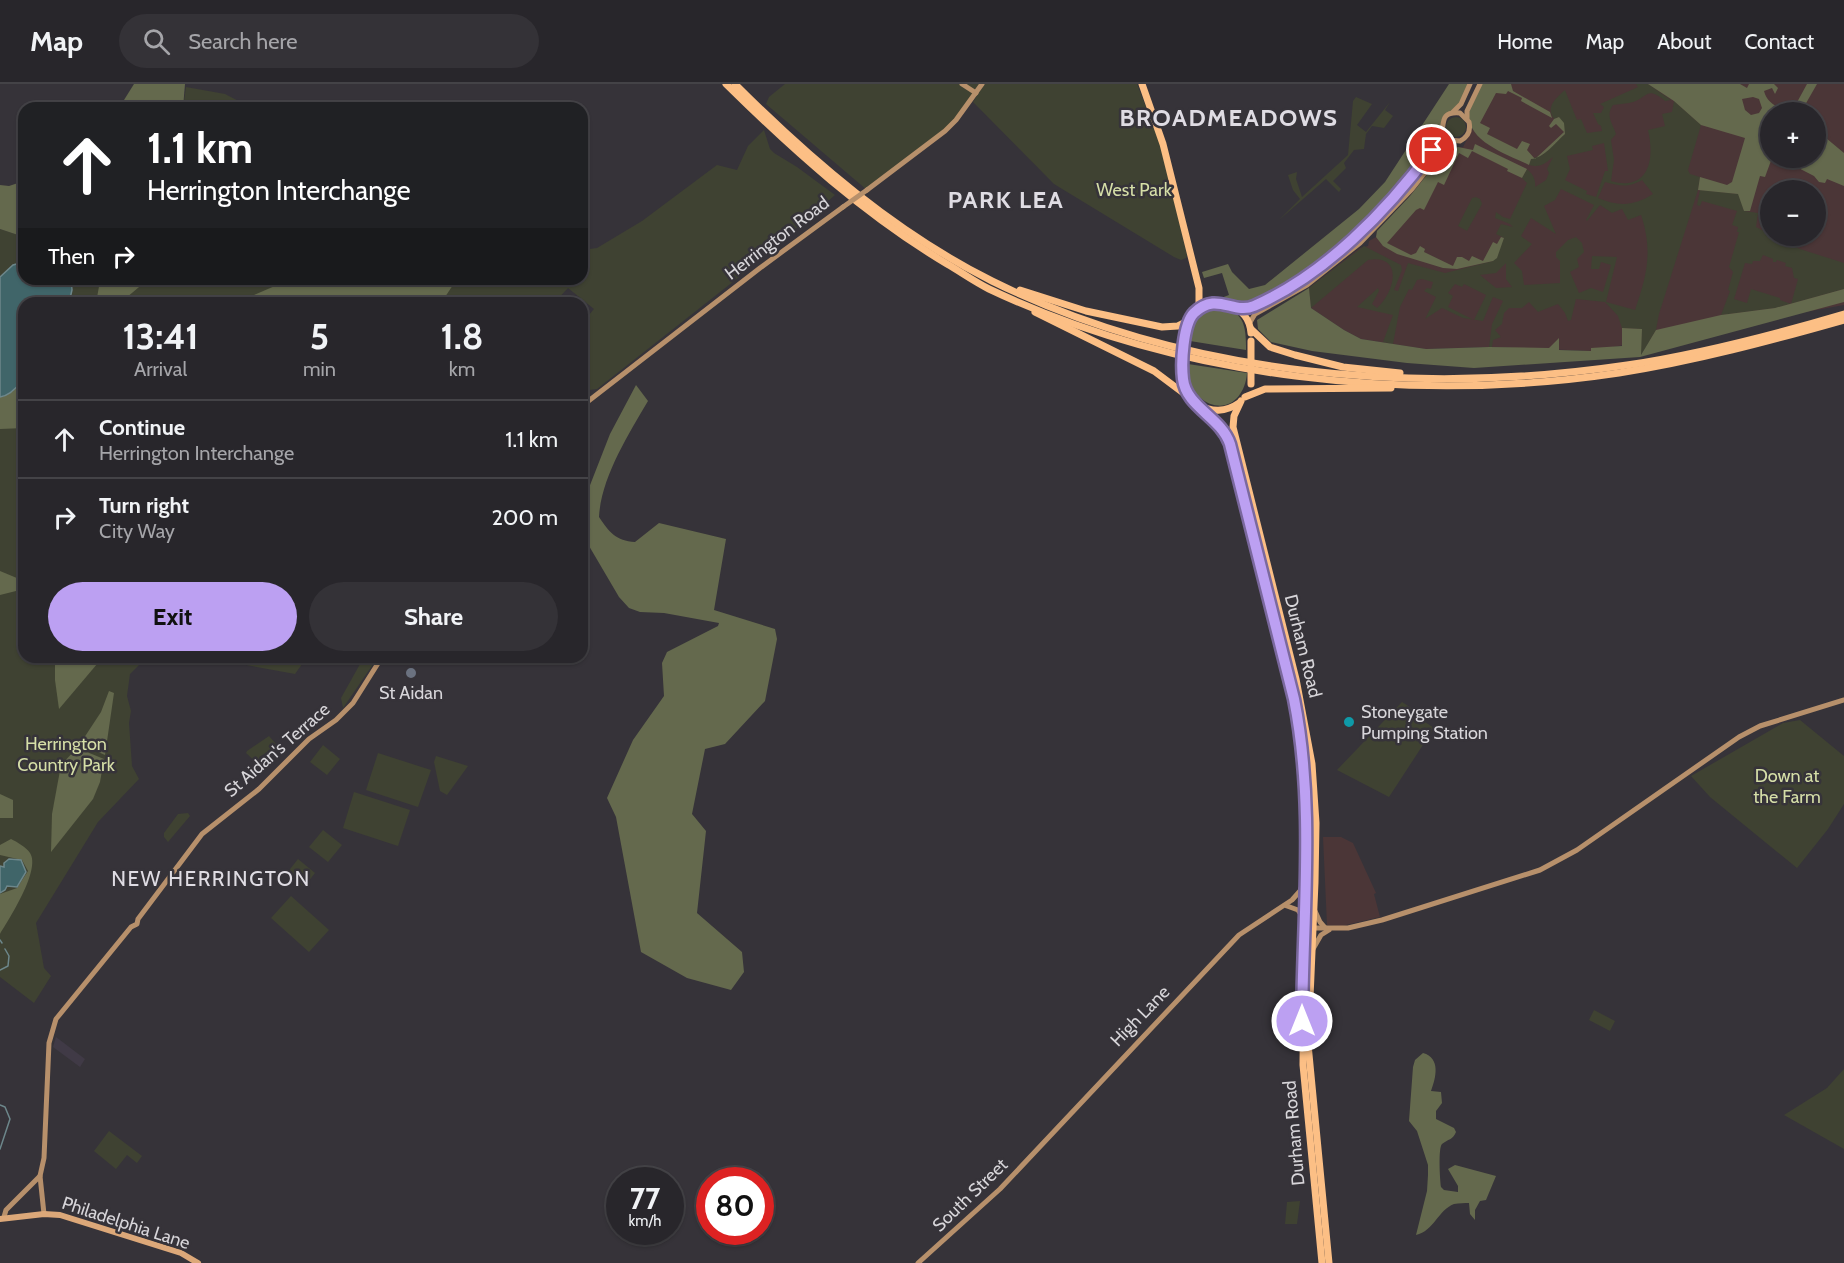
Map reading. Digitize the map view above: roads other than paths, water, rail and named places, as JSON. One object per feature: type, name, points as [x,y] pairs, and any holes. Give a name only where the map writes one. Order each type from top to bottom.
[{"type":"highway","points":[[726,84],[822,174],[926,252],[987,288],[1154,371],[1202,407],[1222,410],[1265,389],[1575,378],[1618,373],[1756,345],[1844,320]]},
{"type":"highway","points":[[735,84],[807,152],[872,205],[930,244],[990,279],[1036,301],[1082,319],[1159,344],[1218,357],[1272,366],[1366,376],[1459,382]]},
{"type":"highway","points":[[1142,84],[1161,137],[1199,288],[1199,303],[1188,321],[1185,334],[1184,386],[1190,398]]},
{"type":"highway","points":[[990,279],[1086,311],[1151,325],[1171,327],[1188,321]]},
{"type":"highway","points":[[987,288],[1078,326],[1157,351],[1269,372],[1364,382],[1459,382],[1628,365],[1768,336],[1844,314]]},
{"type":"highway","points":[[1199,288],[1206,298],[1215,303],[1234,306],[1270,347],[1343,367],[1459,382]]},
{"type":"highway","points":[[1193,314],[1202,307],[1215,303]]},
{"type":"highway","points":[[1243,399],[1251,384],[1250,326]]},
{"type":"highway","name":"Durham Road","points":[[1243,399],[1234,416],[1235,435],[1296,679],[1310,748],[1316,823],[1315,911],[1308,1023],[1309,1065],[1329,1263]]},
{"type":"highway","name":"Durham Road","points":[[1202,407],[1225,431],[1230,444],[1294,699],[1302,740],[1306,789],[1303,1065],[1322,1263]]},
{"type":"main road","points":[[962,84],[976,93]]},
{"type":"main road","name":"Herrington Road","points":[[588,401],[760,268],[945,131],[956,120],[982,84]]},
{"type":"main road","points":[[1456,141],[1447,139],[1441,129],[1444,119],[1458,109],[1470,84]]},
{"type":"main road","points":[[1250,326],[1255,314],[1307,285],[1360,243],[1412,189],[1443,150],[1468,135],[1470,126],[1467,111],[1480,84]]},
{"type":"main road","points":[[1452,113],[1460,113],[1467,118]]},
{"type":"main road","points":[[1234,306],[1247,309],[1265,301],[1303,278],[1339,250],[1369,224],[1407,183],[1443,133]]},
{"type":"main road","name":"St Aidan's Terrace","points":[[44,1214],[40,1176],[44,1158],[47,1116],[49,1043],[56,1019],[131,927],[136,924],[202,834],[259,789],[309,739],[336,720],[353,703],[378,663]]},
{"type":"main road","points":[[1304,938],[1314,928],[1348,928],[1391,918],[1540,870],[1576,850],[1739,737],[1761,726],[1844,700]]},
{"type":"main road","name":"High Lane","points":[[1034,1153],[1239,935],[1296,896],[1305,877]]},
{"type":"main road","name":"High Lane","points":[[1277,910],[1305,897]]},
{"type":"main road","points":[[1287,906],[1298,910],[1305,920]]},
{"type":"main road","points":[[1315,911],[1320,922],[1328,929]]},
{"type":"main road","points":[[1313,949],[1321,934],[1328,929]]},
{"type":"main road","name":"South Street","points":[[918,1263],[969,1218],[1034,1153]]},
{"type":"main road","points":[[2,1218],[6,1210],[40,1176]]},
{"type":"main road","name":"Philadelphia Lane","points":[[2,1218],[44,1214],[60,1215],[181,1253],[198,1263]]},
{"type":"water","points":[[18,264],[18,285],[72,285],[72,290],[70,297],[18,297],[18,386],[10,393],[0,397],[0,277],[13,265]]},
{"type":"water","points":[[9,859],[21,860],[26,872],[17,887],[7,886],[0,893],[0,866],[4,867],[4,863]]},
{"type":"waterway","points":[[0,970],[8,966],[9,956],[5,949]]},
{"type":"waterway","points":[[0,1105],[5,1107],[10,1119],[0,1149]]},
{"type":"place","name":"St Aidan","points":[[411,673]]},
{"type":"place","name":"Stoneygate Pumping Station","points":[[1349,722]]},
{"type":"district","name":"BROADMEADOWS","points":[[1229,117]]},
{"type":"district","name":"PARK LEA","points":[[1006,199]]},
{"type":"district","name":"NEW HERRINGTON","points":[[211,878]]},
{"type":"park label","name":"West Park","points":[[1134,190]]},
{"type":"park label","name":"Herrington Country Park","points":[[66,754]]},
{"type":"park label","name":"Down at the Farm","points":[[1787,786]]}]
